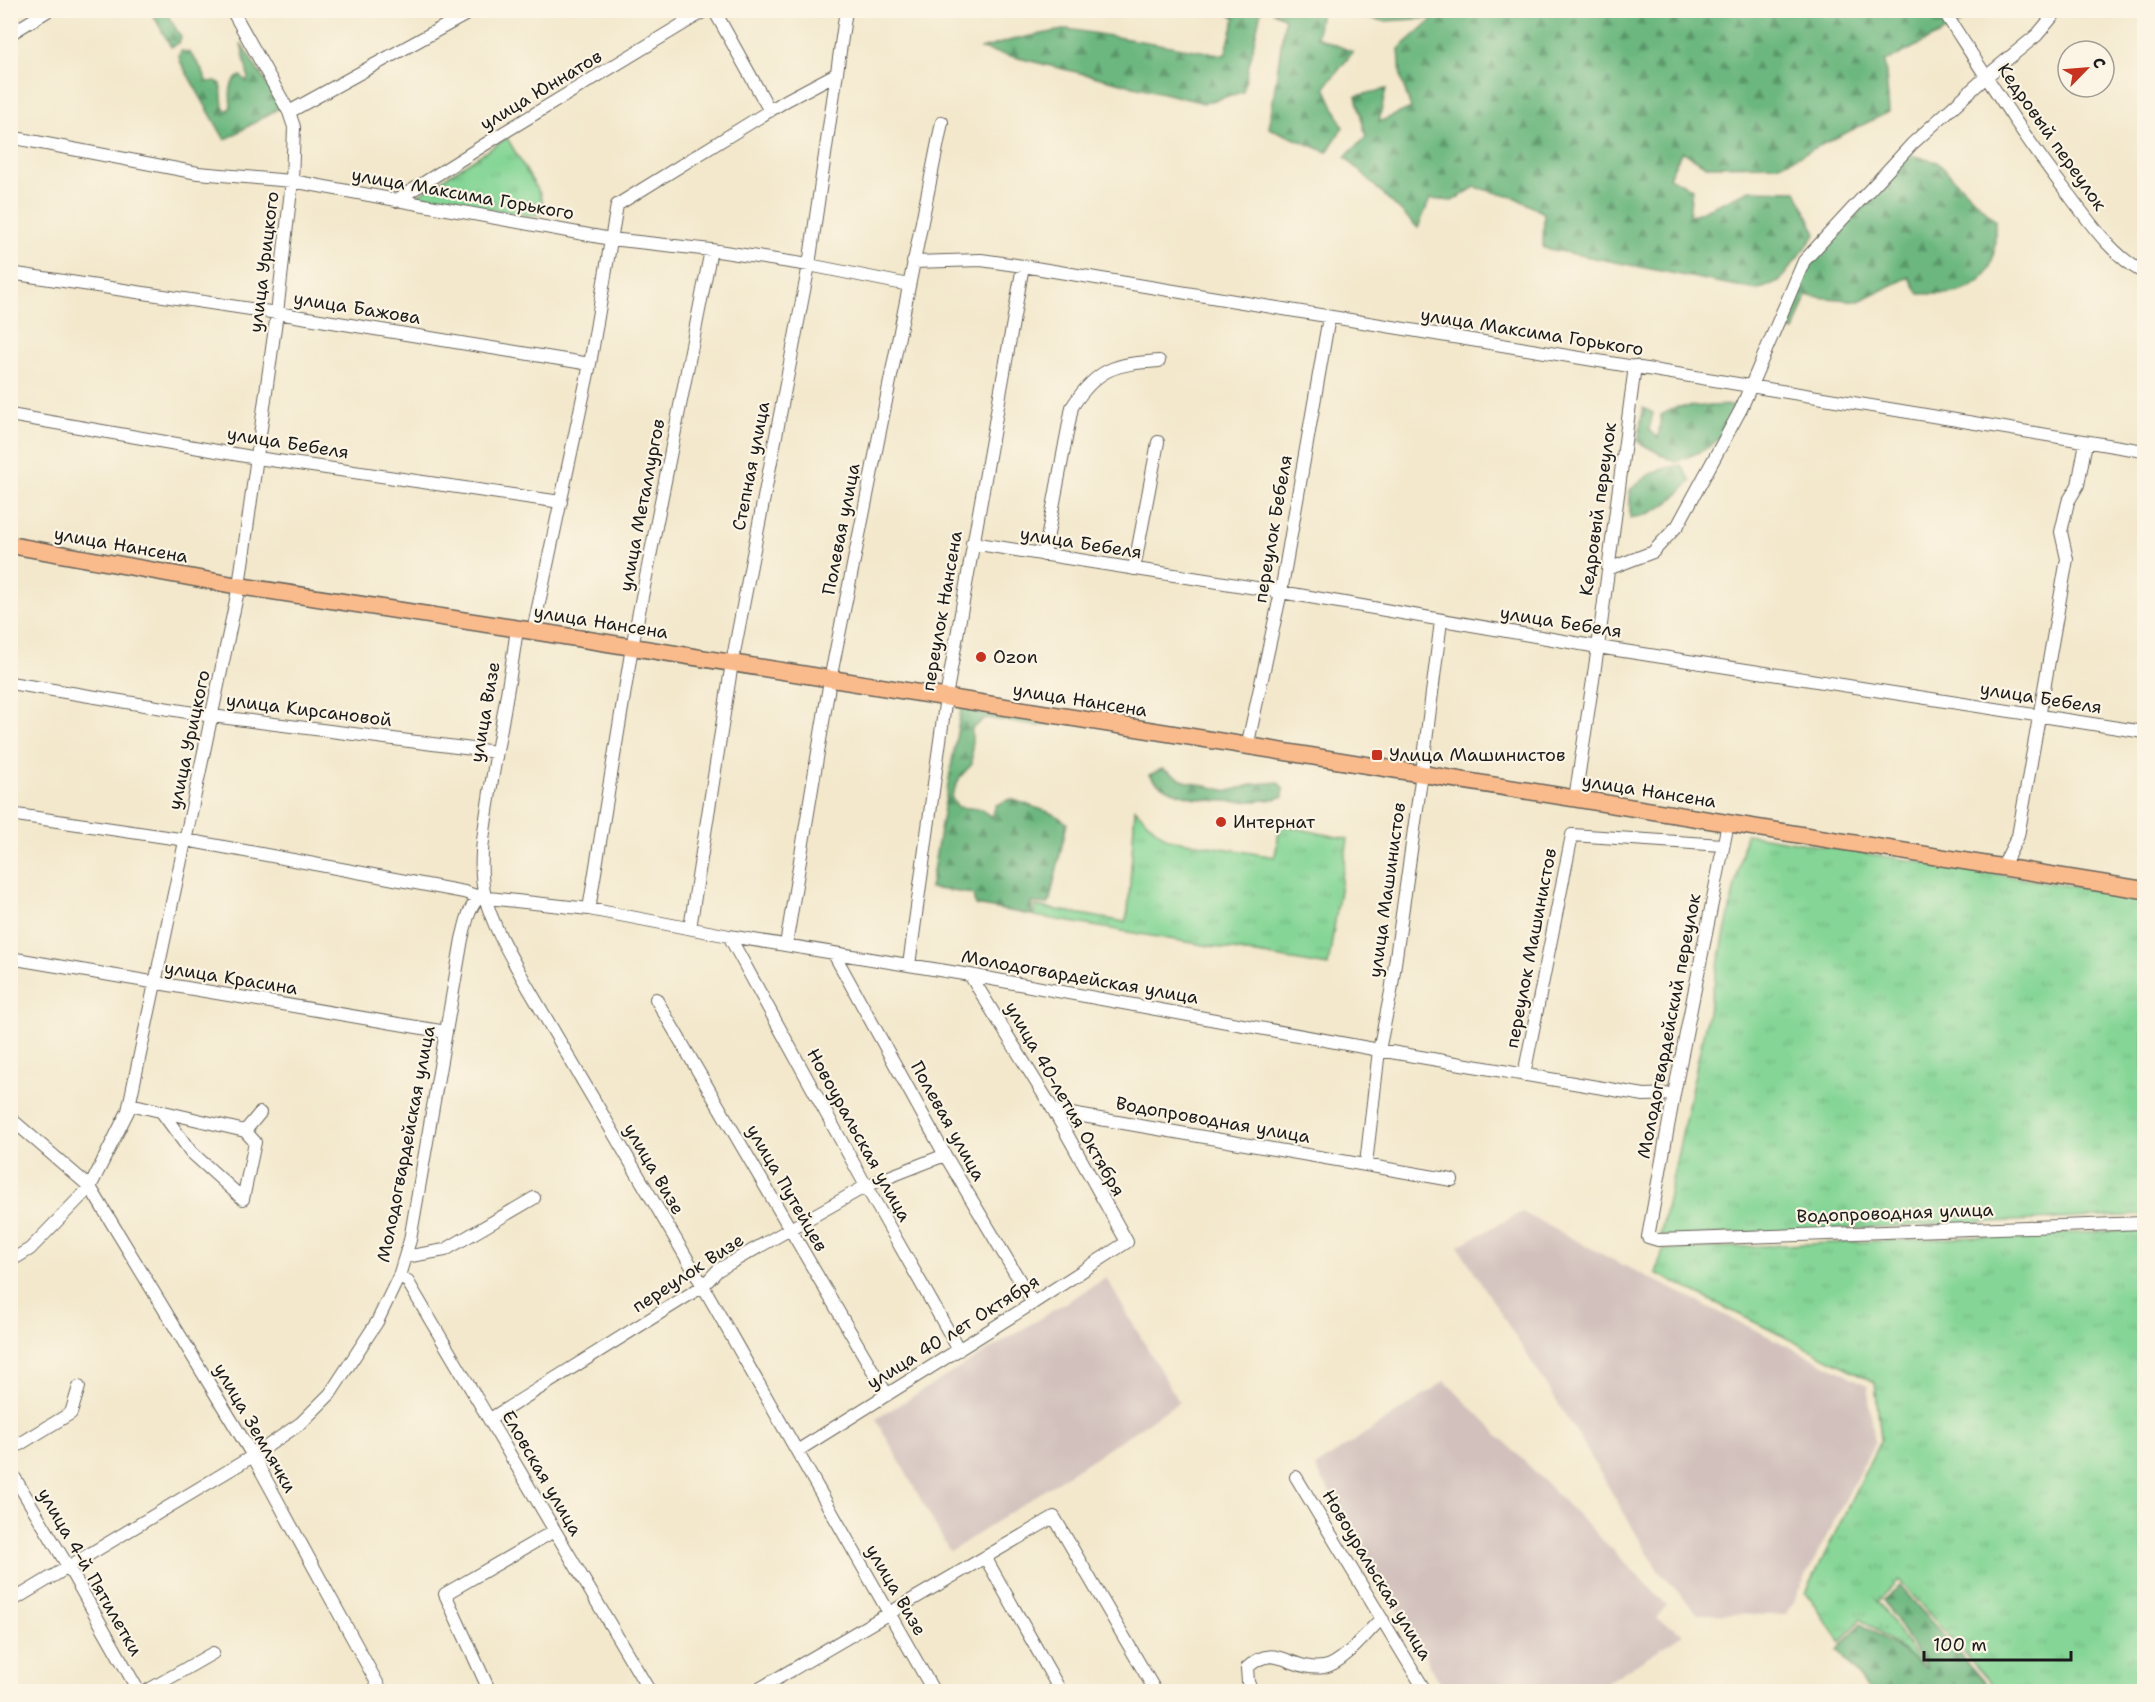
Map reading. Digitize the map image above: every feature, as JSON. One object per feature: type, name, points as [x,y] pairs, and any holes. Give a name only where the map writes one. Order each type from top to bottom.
[{"type":"main road","name":"улица Нансена","points":[[10,545],[239,586],[2145,890]]},
{"type":"street","points":[[10,34],[49,10]]},
{"type":"street","points":[[233,11],[289,112],[474,10]]},
{"type":"street","name":"улица Юннатов","points":[[395,201],[706,10]]},
{"type":"street","points":[[714,10],[770,111]]},
{"type":"street","name":"Степная улица","points":[[690,928],[732,663],[809,265],[846,10]]},
{"type":"street","name":"Кедровый переулок","points":[[1942,10],[2035,151],[2096,231],[2127,263],[2145,273]]},
{"type":"street","points":[[1608,569],[1653,552],[1678,525],[1752,386],[1804,261],[1912,144],[1987,76],[2037,35],[2058,10]]},
{"type":"street","name":"улица Визе","points":[[836,74],[770,111],[617,205],[590,364],[561,502],[525,630],[496,752],[483,841],[482,897],[526,984],[703,1287],[934,1692]]},
{"type":"street","name":"улица Урицкого","points":[[10,1261],[30,1249],[90,1187],[130,1104],[239,586],[277,313],[292,181],[294,127],[289,112]]},
{"type":"street","name":"Полевая улица","points":[[786,945],[830,680],[942,122]]},
{"type":"street","name":"улица Максима Горького","points":[[10,137],[198,173],[292,181],[611,239],[711,250],[809,265],[909,285]]},
{"type":"street","name":"улица Металлургов","points":[[589,909],[632,647],[711,250]]},
{"type":"street","name":"улица Максима Горького","points":[[913,262],[981,260],[1023,266],[2145,451]]},
{"type":"street","name":"переулок Нансена","points":[[909,965],[946,697],[1023,266]]},
{"type":"street","name":"улица Бажова","points":[[10,273],[277,313],[590,364]]},
{"type":"street","name":"переулок Бебеля","points":[[1247,747],[1281,592],[1329,317]]},
{"type":"street","points":[[1044,555],[1072,407],[1083,391],[1102,373],[1127,363],[1159,361]]},
{"type":"street","name":"Кедровый переулок","points":[[1575,799],[1598,647],[1635,366]]},
{"type":"street","name":"улица Бебеля","points":[[10,416],[257,458],[561,502]]},
{"type":"street","points":[[1134,569],[1158,442]]},
{"type":"street","points":[[2002,868],[2018,836],[2067,559],[2061,532],[2068,502],[2078,485],[2086,442]]},
{"type":"street","name":"улица Бебеля","points":[[972,543],[1281,592],[1598,647],[2145,732]]},
{"type":"street","name":"улица Машинистов","points":[[1366,1164],[1379,1050],[1390,992],[1422,773],[1441,621]]},
{"type":"street","name":"улица Кирсановой","points":[[10,683],[212,716],[496,752]]},
{"type":"street","name":"Молодогвардейская улица","points":[[10,814],[186,840],[482,897],[589,909],[729,936],[970,975],[1524,1075],[1644,1095],[1674,1094]]},
{"type":"street","name":"Молодогвардейский переулок","points":[[1648,1237],[1722,844],[1728,823]]},
{"type":"street","name":"переулок Машинистов","points":[[1524,1075],[1572,835],[1722,844]]},
{"type":"street","name":"Молодогвардейская улица","points":[[10,1602],[253,1456],[302,1423],[330,1394],[377,1322],[399,1276],[405,1257],[410,1240],[462,939],[473,903],[482,897]]},
{"type":"street","name":"Новоуральская улица","points":[[729,936],[959,1350]]},
{"type":"street","name":"Полевая улица","points":[[834,954],[945,1155],[1033,1303]]},
{"type":"street","name":"улица Красина","points":[[10,958],[446,1032]]},
{"type":"street","name":"улица 40-летия Октября","points":[[970,975],[1054,1111],[1127,1242]]},
{"type":"street","name":"улица Путейцев","points":[[656,999],[887,1395]]},
{"type":"street","points":[[130,1104],[161,1111],[245,1131],[255,1142],[243,1199],[191,1152],[161,1111]]},
{"type":"street","name":"Водопроводная улица","points":[[1054,1111],[1452,1179]]},
{"type":"street","points":[[245,1131],[260,1113]]},
{"type":"street","name":"улица Землячки","points":[[10,1118],[90,1187],[253,1456],[382,1692]]},
{"type":"street","name":"переулок Визе","points":[[490,1419],[703,1287],[718,1270],[866,1186],[945,1155]]},
{"type":"street","points":[[405,1257],[445,1250],[534,1198]]},
{"type":"street","name":"Водопроводная улица","points":[[1648,1237],[1669,1239],[2145,1223]]},
{"type":"street","name":"улица 40 лет Октября","points":[[796,1451],[1127,1242]]},
{"type":"street","name":"Еловская улица","points":[[399,1276],[408,1282],[650,1692]]},
{"type":"street","points":[[10,1450],[70,1413],[79,1387]]},
{"type":"street","name":"улица 4-й Пятилетки","points":[[10,1470],[139,1692]]},
{"type":"street","name":"Новоуральская улица","points":[[1296,1477],[1426,1692]]},
{"type":"street","points":[[754,1692],[1054,1517],[1156,1692]]},
{"type":"street","points":[[490,1692],[445,1593],[554,1531]]},
{"type":"street","points":[[985,1557],[1061,1692]]},
{"type":"street","points":[[1252,1692],[1246,1668],[1256,1659],[1268,1655],[1299,1665],[1325,1667],[1340,1659],[1377,1623],[1383,1620]]},
{"type":"street","points":[[145,1692],[213,1653]]},
{"type":"shaded area","points":[[1522,1212],[1615,1261],[1867,1385],[1875,1442],[1786,1615],[1698,1614],[1657,1569],[1576,1432],[1458,1246]]},
{"type":"shaded area","points":[[1106,1278],[1179,1402],[950,1552],[876,1419]]},
{"type":"shaded area","points":[[1445,1381],[1667,1605],[1656,1618],[1683,1634],[1594,1691],[1445,1691],[1315,1467]]},
{"type":"green space","points":[[1958,10],[1961,23],[1885,62],[1889,112],[1780,165],[1706,166],[1682,151],[1669,177],[1692,189],[1689,217],[1750,190],[1796,191],[1816,234],[1779,282],[1757,290],[1543,248],[1544,213],[1516,198],[1475,187],[1452,201],[1430,199],[1418,228],[1345,157],[1366,137],[1356,96],[1386,89],[1379,122],[1411,108],[1401,78],[1399,49],[1434,18],[1384,21],[1321,11],[1317,37],[1353,52],[1325,87],[1343,127],[1327,152],[1269,128],[1285,18],[1272,11]]},
{"type":"green space","points":[[151,11],[174,11],[168,16],[181,37],[179,43],[171,47]]},
{"type":"green space","points":[[1224,11],[1261,11],[1243,92],[1204,103],[981,49],[1015,39],[1068,29],[1225,55],[1235,18]]},
{"type":"green space","points":[[241,43],[281,107],[225,140],[180,61],[179,55],[181,51],[189,52],[202,70],[206,82],[216,81],[221,84],[223,108],[228,111],[231,106],[232,84],[241,76],[247,82],[248,76]]},
{"type":"green space","points":[[507,138],[540,194],[544,208],[540,214],[533,216],[413,198]]},
{"type":"green space","points":[[1911,155],[1937,162],[1995,220],[1994,252],[1988,271],[1973,286],[1952,293],[1919,294],[1909,277],[1859,301],[1807,296],[1794,331],[1784,327],[1811,263]]},
{"type":"green space","points":[[1736,405],[1714,443],[1700,452],[1675,462],[1638,442],[1643,408],[1653,413],[1649,430],[1658,438],[1661,415],[1677,407]]},
{"type":"green space","points":[[1681,465],[1691,481],[1685,488],[1656,510],[1630,518],[1630,490],[1653,473]]},
{"type":"green space","points":[[962,704],[1054,719],[1050,725],[1034,726],[987,718],[972,728],[972,764],[960,777],[951,797],[958,807],[980,809],[992,817],[996,805],[1011,799],[1054,814],[1067,823],[1049,904],[1032,903],[1032,915],[975,905],[973,894],[930,888]]},
{"type":"green space","points":[[1162,769],[1188,782],[1229,791],[1255,784],[1278,782],[1283,788],[1283,797],[1268,800],[1232,801],[1193,797],[1160,785],[1149,775]]},
{"type":"green space","points":[[1135,809],[1168,839],[1275,857],[1280,825],[1348,839],[1328,966],[1034,916],[1035,906],[1125,922],[1128,912]]},
{"type":"green space","points":[[1746,834],[2144,898],[2144,1215],[1660,1237]]},
{"type":"green space","points":[[2144,1230],[2144,1691],[1998,1691],[1899,1580],[1878,1601],[1922,1666],[1861,1618],[1841,1642],[1806,1593],[1881,1439],[1875,1382],[1656,1273],[1663,1250]]},
{"type":"green space","points":[[1900,1586],[1992,1691],[1870,1691],[1838,1650],[1861,1623],[1927,1669],[1883,1600]]},
{"type":"place","name":"Ozon","points":[[981,657]]},
{"type":"place","name":"Улица Машинистов","points":[[1377,755]]},
{"type":"place","name":"Интернат","points":[[1221,822]]}]
